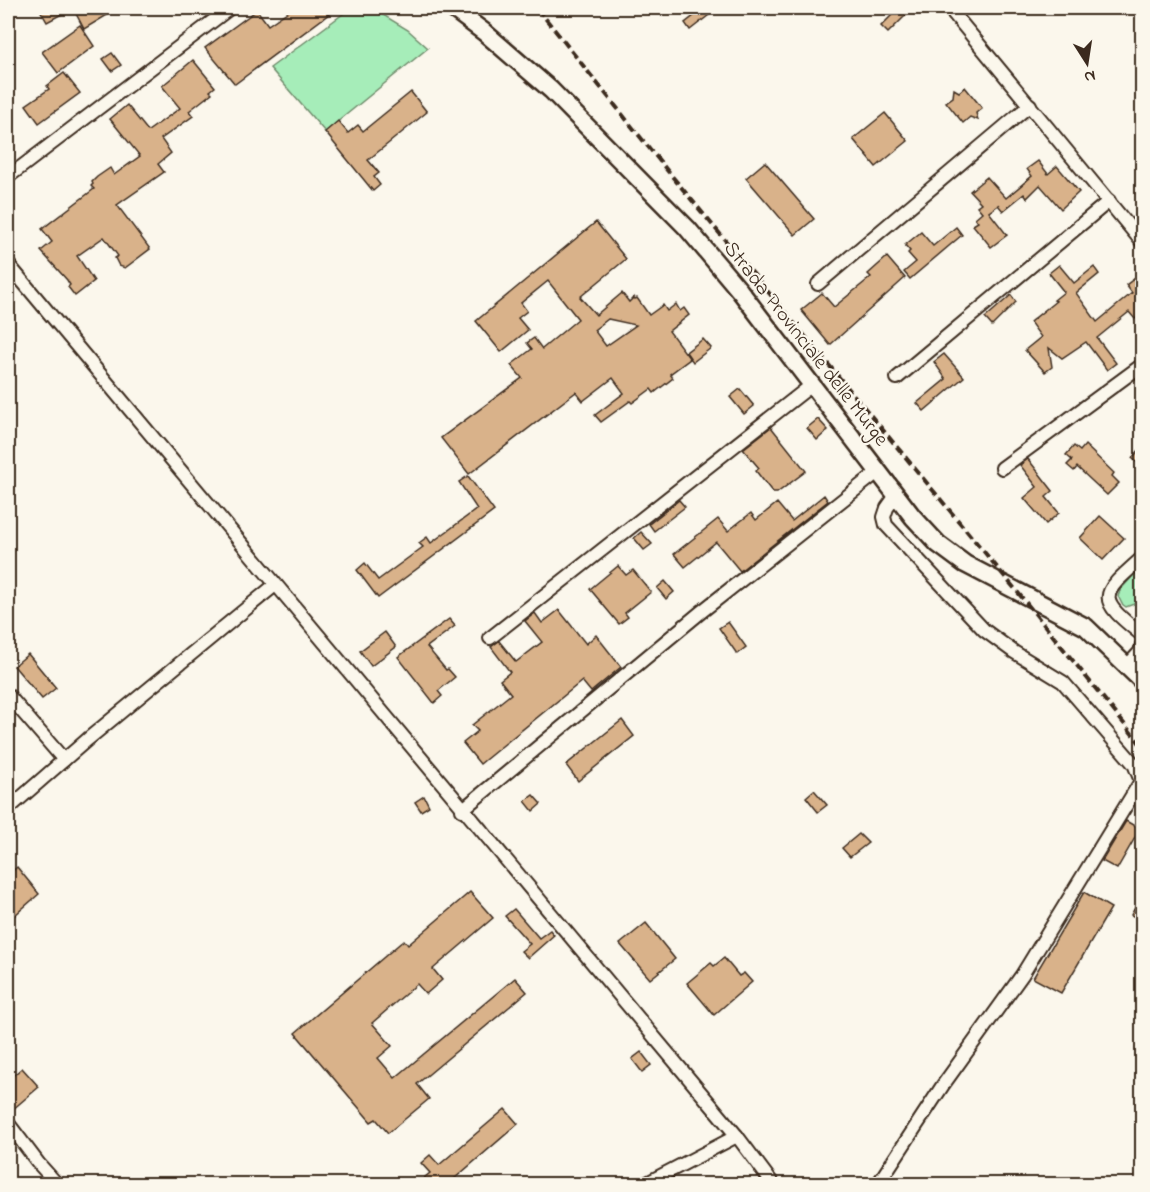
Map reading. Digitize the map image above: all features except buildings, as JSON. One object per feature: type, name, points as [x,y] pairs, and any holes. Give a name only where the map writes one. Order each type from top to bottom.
[{"type":"main road","name":"Strada Provinciale delle Murge","points":[[452,8],[484,32],[551,90],[687,228],[813,384],[913,517],[938,544],[965,564],[1086,627],[1143,681]]},
{"type":"street","points":[[8,177],[230,8]]},
{"type":"street","points":[[949,8],[1109,201],[1138,226],[1143,242]]},
{"type":"street","points":[[818,284],[1030,105]]},
{"type":"street","points":[[897,378],[1109,201]]},
{"type":"street","points":[[8,264],[737,1137],[773,1185]]},
{"type":"street","points":[[1002,468],[1143,365]]},
{"type":"street","points":[[490,638],[813,384]]},
{"type":"street","points":[[462,810],[701,612],[879,471]]},
{"type":"street","points":[[878,1185],[943,1085],[1022,975],[1141,781],[1134,764],[1063,682],[1014,652],[984,630],[886,525],[884,518],[887,508],[897,494]]},
{"type":"street","points":[[1143,558],[1112,586],[1109,600],[1114,612],[1143,635]]},
{"type":"street","points":[[8,809],[275,585]]},
{"type":"street","points":[[1127,666],[1140,652],[1143,645]]},
{"type":"street","points":[[8,695],[64,760]]},
{"type":"street","points":[[8,1123],[57,1185]]},
{"type":"street","points":[[645,1185],[737,1137]]},
{"type":"green space","points":[[351,8],[372,8],[408,30],[428,48],[325,132],[270,68]]},
{"type":"green space","points":[[1142,566],[1142,601],[1126,607],[1118,596],[1121,589]]},
{"type":"railway","points":[[537,8],[666,169],[1015,589],[1142,746]]}]
